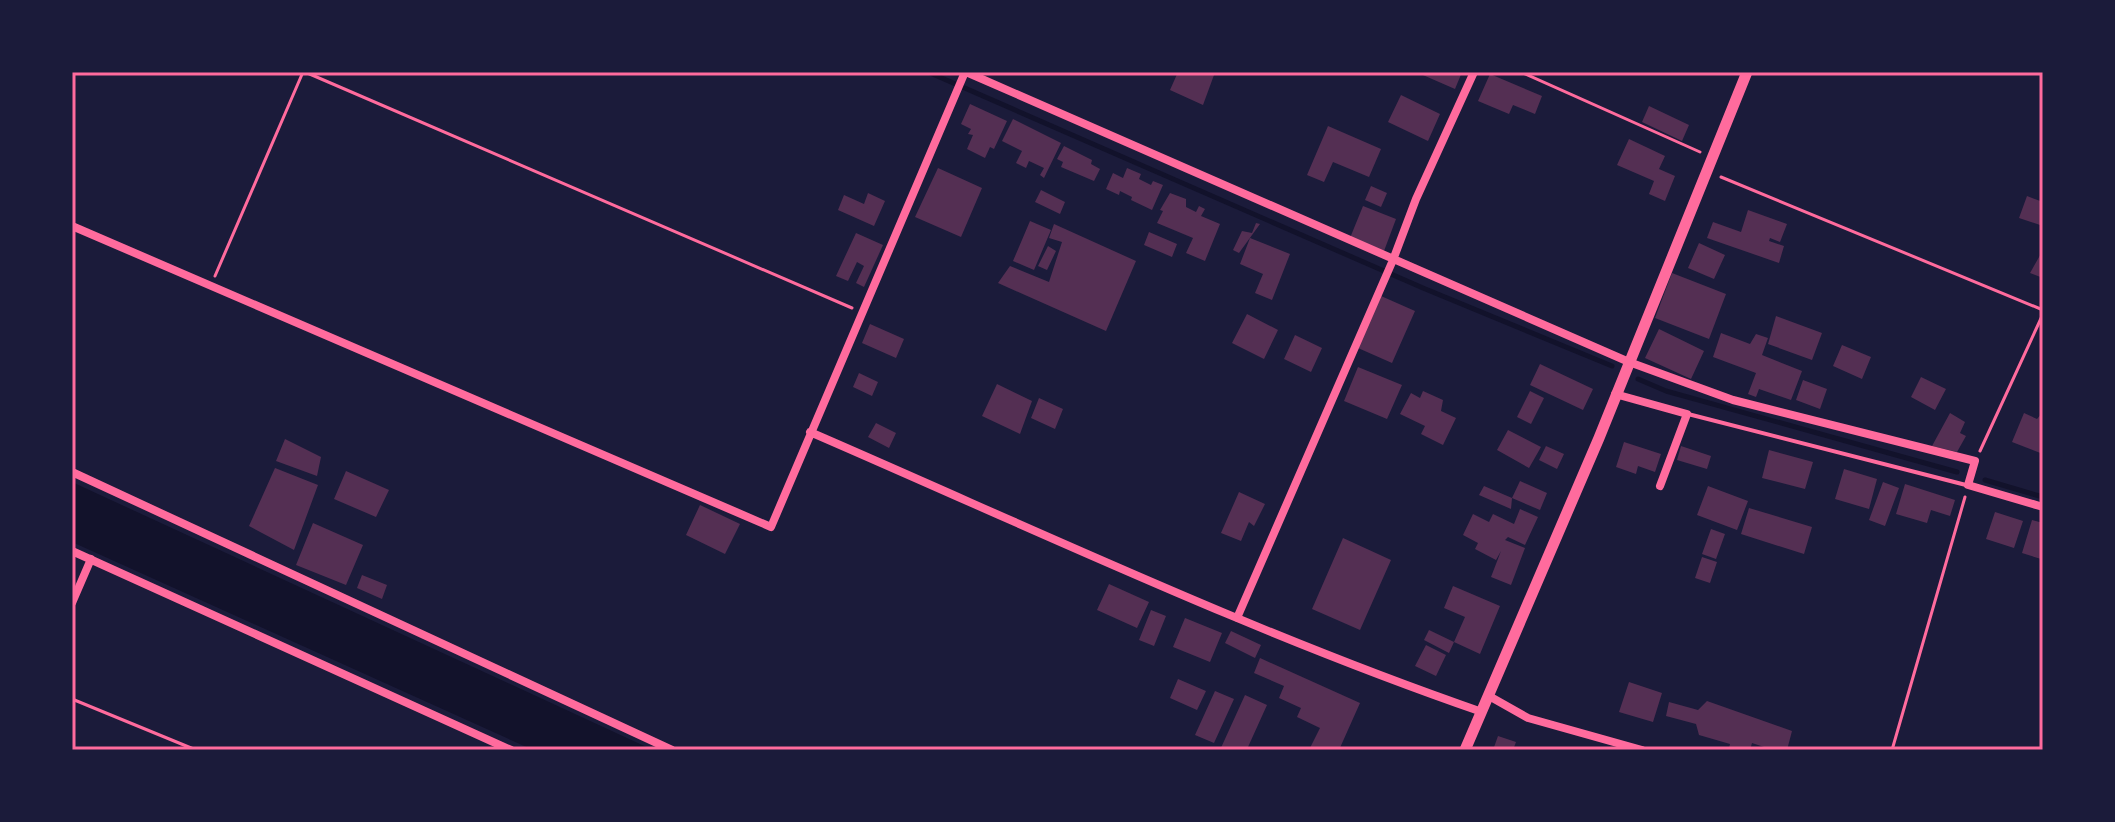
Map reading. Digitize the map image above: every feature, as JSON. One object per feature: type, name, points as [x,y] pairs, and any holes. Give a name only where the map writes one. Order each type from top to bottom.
[{"type":"main road","points":[[1465,750],[1629,362],[1747,72]]},
{"type":"street","points":[[72,226],[771,527],[966,72],[1629,362],[1733,400],[1975,461],[1968,485],[2043,507]]},
{"type":"street","points":[[1237,618],[1393,260],[1416,199],[1474,72]]},
{"type":"street","points":[[1615,394],[1687,414],[1660,486]]},
{"type":"street","points":[[810,432],[1237,618],[1377,675],[1482,712]]},
{"type":"street","points":[[72,472],[672,750]]},
{"type":"street","points":[[72,551],[511,750]]},
{"type":"street","points":[[72,603],[91,559]]},
{"type":"street","points":[[1489,696],[1528,718],[1642,750]]},
{"type":"lane","points":[[1687,414],[1968,485]]},
{"type":"path","points":[[211,287],[304,72],[864,312]]},
{"type":"path","points":[[1521,72],[1711,157]]},
{"type":"path","points":[[1706,170],[2043,312],[1975,461]]},
{"type":"path","points":[[1892,750],[1968,485]]},
{"type":"path","points":[[72,699],[196,750]]},
{"type":"shaded area","points":[[72,482],[653,750],[533,750],[72,542]]},
{"type":"building","points":[[1178,72],[1207,72],[1214,75],[1203,105],[1170,90]]},
{"type":"building","points":[[1416,72],[1462,72],[1455,89]]},
{"type":"building","points":[[1490,74],[1542,96],[1535,114],[1513,105],[1509,114],[1478,101]]},
{"type":"building","points":[[1401,95],[1440,114],[1428,141],[1388,122]]},
{"type":"building","points":[[970,104],[1007,121],[994,149],[990,147],[985,158],[967,149],[973,135],[968,134],[971,129],[961,124]]},
{"type":"building","points":[[1649,106],[1689,125],[1682,141],[1642,122]]},
{"type":"building","points":[[1013,119],[1061,143],[1044,178],[1040,175],[1044,168],[1029,161],[1026,168],[1016,163],[1022,151],[1002,141]]},
{"type":"building","points":[[1328,126],[1381,149],[1369,177],[1333,162],[1324,182],[1307,175]]},
{"type":"building","points":[[1629,139],[1665,156],[1659,169],[1675,176],[1665,201],[1649,194],[1654,181],[1617,165]]},
{"type":"building","points":[[1064,146],[1092,160],[1091,164],[1100,169],[1094,181],[1061,167],[1063,162],[1057,159]]},
{"type":"building","points":[[938,168],[982,188],[961,237],[915,217]]},
{"type":"building","points":[[1127,168],[1141,174],[1139,179],[1151,185],[1153,181],[1163,185],[1152,210],[1120,191],[1119,195],[1106,189],[1113,173],[1123,178]]},
{"type":"building","points":[[1371,186],[1387,193],[1381,207],[1365,200]]},
{"type":"building","points":[[1041,190],[1065,202],[1060,214],[1035,202]]},
{"type":"building","points":[[868,193],[885,201],[874,226],[838,210],[844,195],[864,204]]},
{"type":"building","points":[[1170,193],[1186,199],[1186,207],[1196,212],[1199,206],[1205,209],[1201,216],[1220,224],[1205,261],[1186,253],[1193,238],[1157,223],[1163,211],[1160,210]]},
{"type":"building","points":[[2027,196],[2043,202],[2043,226],[2019,218]]},
{"type":"building","points":[[1363,206],[1396,219],[1384,251],[1350,238]]},
{"type":"building","points":[[1748,210],[1787,224],[1780,242],[1770,238],[1769,241],[1784,246],[1779,263],[1707,238],[1713,222],[1741,232]]},
{"type":"building","points":[[1030,221],[1051,230],[1034,270],[1013,261]]},
{"type":"building","points":[[1256,223],[1260,224],[1239,253],[1233,250],[1242,231],[1252,233]]},
{"type":"building","points":[[1054,224],[1136,261],[1106,331],[998,283],[1010,266],[1049,282],[1062,242],[1049,238]]},
{"type":"building","points":[[1149,232],[1177,244],[1172,257],[1144,245]]},
{"type":"building","points":[[856,233],[883,245],[864,287],[856,283],[864,266],[857,262],[848,281],[836,276]]},
{"type":"building","points":[[1250,238],[1290,254],[1272,300],[1255,293],[1263,274],[1240,264]]},
{"type":"building","points":[[1699,243],[1725,255],[1714,279],[1688,268]]},
{"type":"building","points":[[1048,246],[1056,251],[1047,270],[1038,266]]},
{"type":"building","points":[[2043,250],[2043,278],[2030,273]]},
{"type":"building","points":[[1672,273],[1726,294],[1709,339],[1655,318]]},
{"type":"building","points":[[1381,296],[1415,311],[1392,363],[1358,348]]},
{"type":"building","points":[[1247,314],[1278,330],[1264,359],[1232,343]]},
{"type":"building","points":[[1776,316],[1822,333],[1812,360],[1768,344]]},
{"type":"building","points":[[870,324],[904,339],[896,358],[862,343]]},
{"type":"building","points":[[1659,329],[1704,351],[1691,379],[1645,358]]},
{"type":"building","points":[[1721,333],[1750,344],[1756,334],[1768,338],[1762,355],[1802,371],[1791,400],[1759,389],[1756,397],[1748,394],[1756,373],[1713,357]]},
{"type":"building","points":[[1295,335],[1322,348],[1311,372],[1284,359]]},
{"type":"building","points":[[1842,345],[1871,357],[1862,379],[1833,366]]},
{"type":"building","points":[[1540,364],[1593,389],[1583,410],[1530,385]]},
{"type":"building","points":[[1358,367],[1402,385],[1387,419],[1344,401]]},
{"type":"building","points":[[859,373],[878,382],[872,396],[853,387]]},
{"type":"building","points":[[1921,377],[1946,389],[1935,410],[1911,397]]},
{"type":"building","points":[[1803,380],[1827,389],[1820,409],[1796,400]]},
{"type":"building","points":[[997,384],[1032,401],[1020,434],[982,416]]},
{"type":"building","points":[[1423,391],[1443,400],[1441,411],[1456,418],[1443,445],[1421,434],[1425,426],[1400,414],[1411,393],[1420,398]]},
{"type":"building","points":[[1530,391],[1544,398],[1531,424],[1517,417]]},
{"type":"building","points":[[1039,398],[1063,409],[1055,429],[1031,418]]},
{"type":"building","points":[[2043,412],[2043,454],[2012,442],[2024,413],[2037,419]]},
{"type":"building","points":[[1950,413],[1965,422],[1960,433],[1966,436],[1957,452],[1932,446]]},
{"type":"building","points":[[876,423],[896,433],[889,448],[868,437]]},
{"type":"building","points":[[1508,430],[1541,447],[1529,468],[1497,450]]},
{"type":"building","points":[[285,439],[321,457],[317,476],[276,461]]},
{"type":"building","points":[[1624,442],[1661,454],[1655,472],[1638,466],[1636,474],[1616,467]]},
{"type":"building","points":[[1546,446],[1564,454],[1557,469],[1539,460]]},
{"type":"building","points":[[1681,446],[1711,456],[1707,469],[1677,460]]},
{"type":"building","points":[[1769,450],[1813,462],[1805,489],[1762,478]]},
{"type":"building","points":[[275,468],[318,485],[294,550],[249,526]]},
{"type":"building","points":[[1844,469],[1877,479],[1869,509],[1835,499]]},
{"type":"building","points":[[346,471],[389,490],[376,517],[334,499]]},
{"type":"building","points":[[1520,481],[1547,493],[1540,510],[1512,498]]},
{"type":"building","points":[[1883,482],[1899,488],[1885,526],[1869,520]]},
{"type":"building","points":[[1905,484],[1955,500],[1950,516],[1931,510],[1927,523],[1896,514]]},
{"type":"building","points":[[1484,486],[1512,498],[1511,509],[1479,495]]},
{"type":"building","points":[[1708,486],[1748,501],[1737,530],[1697,515]]},
{"type":"building","points":[[1239,492],[1265,504],[1254,526],[1249,522],[1241,541],[1221,533]]},
{"type":"building","points":[[700,505],[740,524],[725,554],[686,535]]},
{"type":"building","points":[[1749,508],[1812,527],[1804,554],[1741,534]]},
{"type":"building","points":[[1520,509],[1538,517],[1525,545],[1508,537],[1505,540],[1525,548],[1511,585],[1491,577],[1501,551],[1496,560],[1475,549],[1478,543],[1463,535],[1473,514],[1489,522],[1493,514],[1514,524]]},
{"type":"building","points":[[1995,512],[2023,521],[2014,548],[1986,539]]},
{"type":"building","points":[[2032,520],[2043,523],[2041,559],[2022,553]]},
{"type":"building","points":[[313,523],[363,545],[346,585],[296,565]]},
{"type":"building","points":[[1711,529],[1725,534],[1716,559],[1702,554]]},
{"type":"building","points":[[1343,538],[1391,560],[1360,630],[1312,609]]},
{"type":"building","points":[[1702,557],[1717,562],[1710,583],[1695,578]]},
{"type":"building","points":[[362,575],[387,585],[382,599],[357,588]]},
{"type":"building","points":[[1109,584],[1149,602],[1137,628],[1097,610]]},
{"type":"building","points":[[1453,586],[1500,606],[1480,654],[1454,642],[1465,617],[1444,608]]},
{"type":"building","points":[[1151,610],[1166,616],[1154,646],[1139,640]]},
{"type":"building","points":[[1185,618],[1222,633],[1210,662],[1173,647]]},
{"type":"building","points":[[1429,630],[1454,642],[1449,653],[1424,640]]},
{"type":"building","points":[[1231,631],[1261,645],[1255,658],[1225,643]]},
{"type":"building","points":[[1426,645],[1446,655],[1436,676],[1415,666]]},
{"type":"building","points":[[1260,658],[1360,703],[1339,750],[1309,750],[1320,728],[1297,717],[1301,708],[1279,698],[1284,686],[1254,673]]},
{"type":"building","points":[[1178,679],[1206,691],[1197,710],[1170,698]]},
{"type":"building","points":[[1629,682],[1662,693],[1653,722],[1619,712]]},
{"type":"building","points":[[1215,691],[1234,699],[1214,743],[1195,735]]},
{"type":"building","points":[[1245,695],[1267,705],[1248,747],[1254,750],[1220,750]]},
{"type":"building","points":[[1707,701],[1792,731],[1787,750],[1773,750],[1752,743],[1750,750],[1736,750],[1729,748],[1730,744],[1699,735],[1696,724],[1666,716],[1669,702],[1698,710]]},
{"type":"building","points":[[1498,736],[1516,742],[1513,750],[1493,750]]},
{"type":"waterway","points":[[928,72],[1423,288],[1612,366]]},
{"type":"waterway","points":[[1638,379],[1666,391],[1957,472]]},
{"type":"waterway","points":[[1985,480],[2043,497]]}]
